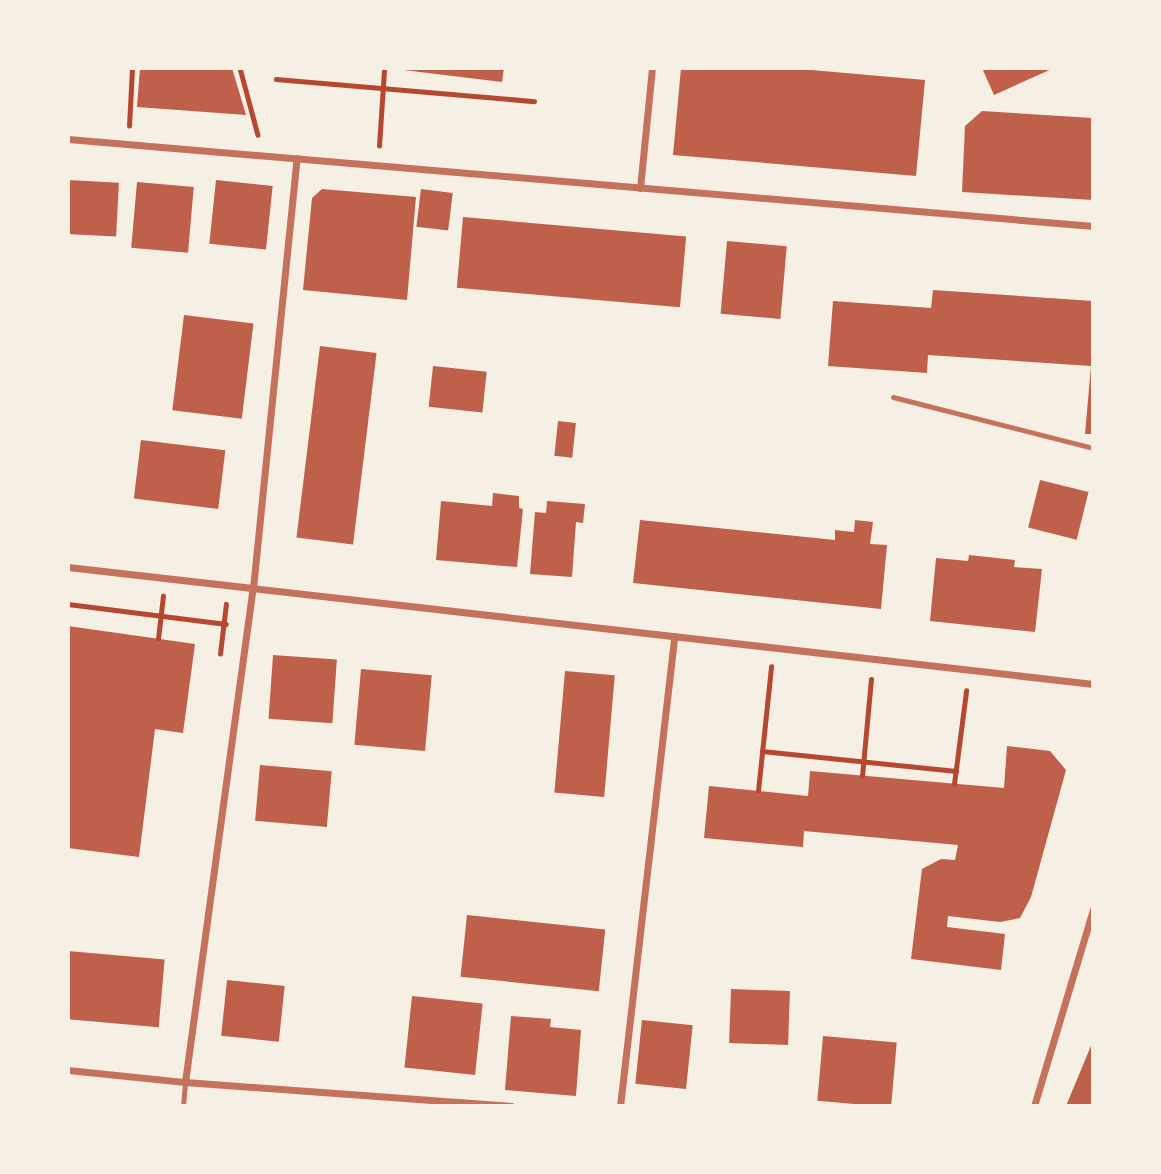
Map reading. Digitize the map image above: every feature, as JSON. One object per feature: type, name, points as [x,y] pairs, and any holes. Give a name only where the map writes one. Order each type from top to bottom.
[{"type":"street","points":[[640,188],[652,68]]},
{"type":"street","points":[[68,139],[1093,226]]},
{"type":"street","points":[[185,1082],[253,588],[297,158]]},
{"type":"street","points":[[68,567],[1093,684]]},
{"type":"street","points":[[620,1106],[674,636]]},
{"type":"street","points":[[1034,1106],[1093,909]]},
{"type":"street","points":[[68,1070],[185,1082],[511,1106]]},
{"type":"lane","points":[[893,397],[1093,448]]},
{"type":"lane","points":[[183,1106],[185,1082]]},
{"type":"path","points":[[127,144],[132,68]]},
{"type":"path","points":[[240,68],[264,156]]},
{"type":"path","points":[[379,146],[384,70]]},
{"type":"path","points":[[276,79],[534,101]]},
{"type":"path","points":[[158,639],[165,578]]},
{"type":"path","points":[[68,604],[248,627]]},
{"type":"path","points":[[758,791],[773,648]]},
{"type":"path","points":[[862,776],[873,659]]},
{"type":"path","points":[[954,784],[968,670]]},
{"type":"path","points":[[762,751],[956,771]]},
{"type":"building","points":[[140,68],[232,68],[246,115],[137,107]]},
{"type":"building","points":[[387,68],[504,68],[502,82]]},
{"type":"building","points":[[681,68],[789,68],[925,80],[916,176],[673,155]]},
{"type":"building","points":[[982,68],[1054,68],[994,95]]},
{"type":"building","points":[[982,111],[1093,118],[1093,200],[962,192],[965,126]]},
{"type":"building","points":[[68,180],[119,183],[116,237],[68,234]]},
{"type":"building","points":[[216,180],[273,186],[266,250],[209,244]]},
{"type":"building","points":[[137,182],[194,187],[188,253],[131,248]]},
{"type":"building","points":[[322,189],[416,197],[407,300],[303,290],[312,198]]},
{"type":"building","points":[[421,189],[453,193],[448,231],[416,227]]},
{"type":"building","points":[[463,217],[686,237],[680,307],[457,288]]},
{"type":"building","points":[[727,241],[787,246],[780,319],[721,314]]},
{"type":"building","points":[[933,290],[1093,301],[1093,434],[1085,434],[1091,366],[928,355],[927,373],[828,366],[833,301],[931,308]]},
{"type":"building","points":[[184,315],[253,324],[242,419],[172,410]]},
{"type":"building","points":[[320,346],[377,353],[353,545],[296,538]]},
{"type":"building","points":[[433,366],[487,372],[482,412],[429,407]]},
{"type":"building","points":[[558,421],[576,423],[572,458],[554,456]]},
{"type":"building","points":[[141,440],[225,450],[218,509],[134,499]]},
{"type":"building","points":[[1040,480],[1089,492],[1077,540],[1028,528]]},
{"type":"building","points":[[493,493],[519,496],[519,508],[523,509],[517,567],[436,560],[441,501],[492,506]]},
{"type":"building","points":[[547,501],[585,504],[583,523],[576,522],[572,577],[530,574],[535,512],[546,513]]},
{"type":"building","points":[[640,520],[835,540],[835,530],[854,532],[855,520],[873,522],[870,544],[887,545],[881,609],[633,583]]},
{"type":"building","points":[[969,555],[1015,560],[1014,567],[1042,569],[1035,632],[930,621],[936,558],[968,561]]},
{"type":"building","points":[[68,626],[195,644],[183,733],[155,729],[139,857],[68,848]]},
{"type":"building","points":[[273,655],[337,659],[332,723],[269,719]]},
{"type":"building","points":[[361,669],[432,675],[425,751],[354,745]]},
{"type":"building","points":[[565,671],[615,675],[604,797],[554,793]]},
{"type":"building","points":[[1007,746],[1050,751],[1066,770],[1031,897],[1020,918],[1000,922],[948,916],[947,927],[1005,934],[1001,970],[911,959],[922,869],[941,859],[955,860],[958,845],[804,831],[803,847],[704,838],[709,786],[808,796],[810,771],[1004,788]]},
{"type":"building","points":[[260,765],[332,771],[327,827],[255,821]]},
{"type":"building","points":[[467,915],[605,930],[599,991],[461,977]]},
{"type":"building","points":[[68,951],[165,959],[159,1027],[68,1019]]},
{"type":"building","points":[[227,980],[285,986],[279,1042],[221,1036]]},
{"type":"building","points":[[731,989],[790,991],[788,1045],[729,1043]]},
{"type":"building","points":[[412,996],[483,1003],[475,1075],[404,1068]]},
{"type":"building","points":[[511,1016],[551,1019],[550,1027],[581,1030],[576,1096],[505,1090]]},
{"type":"building","points":[[642,1020],[693,1025],[686,1089],[635,1084]]},
{"type":"building","points":[[823,1036],[897,1042],[891,1106],[817,1101]]},
{"type":"building","points":[[1093,1041],[1093,1106],[1066,1106]]}]
